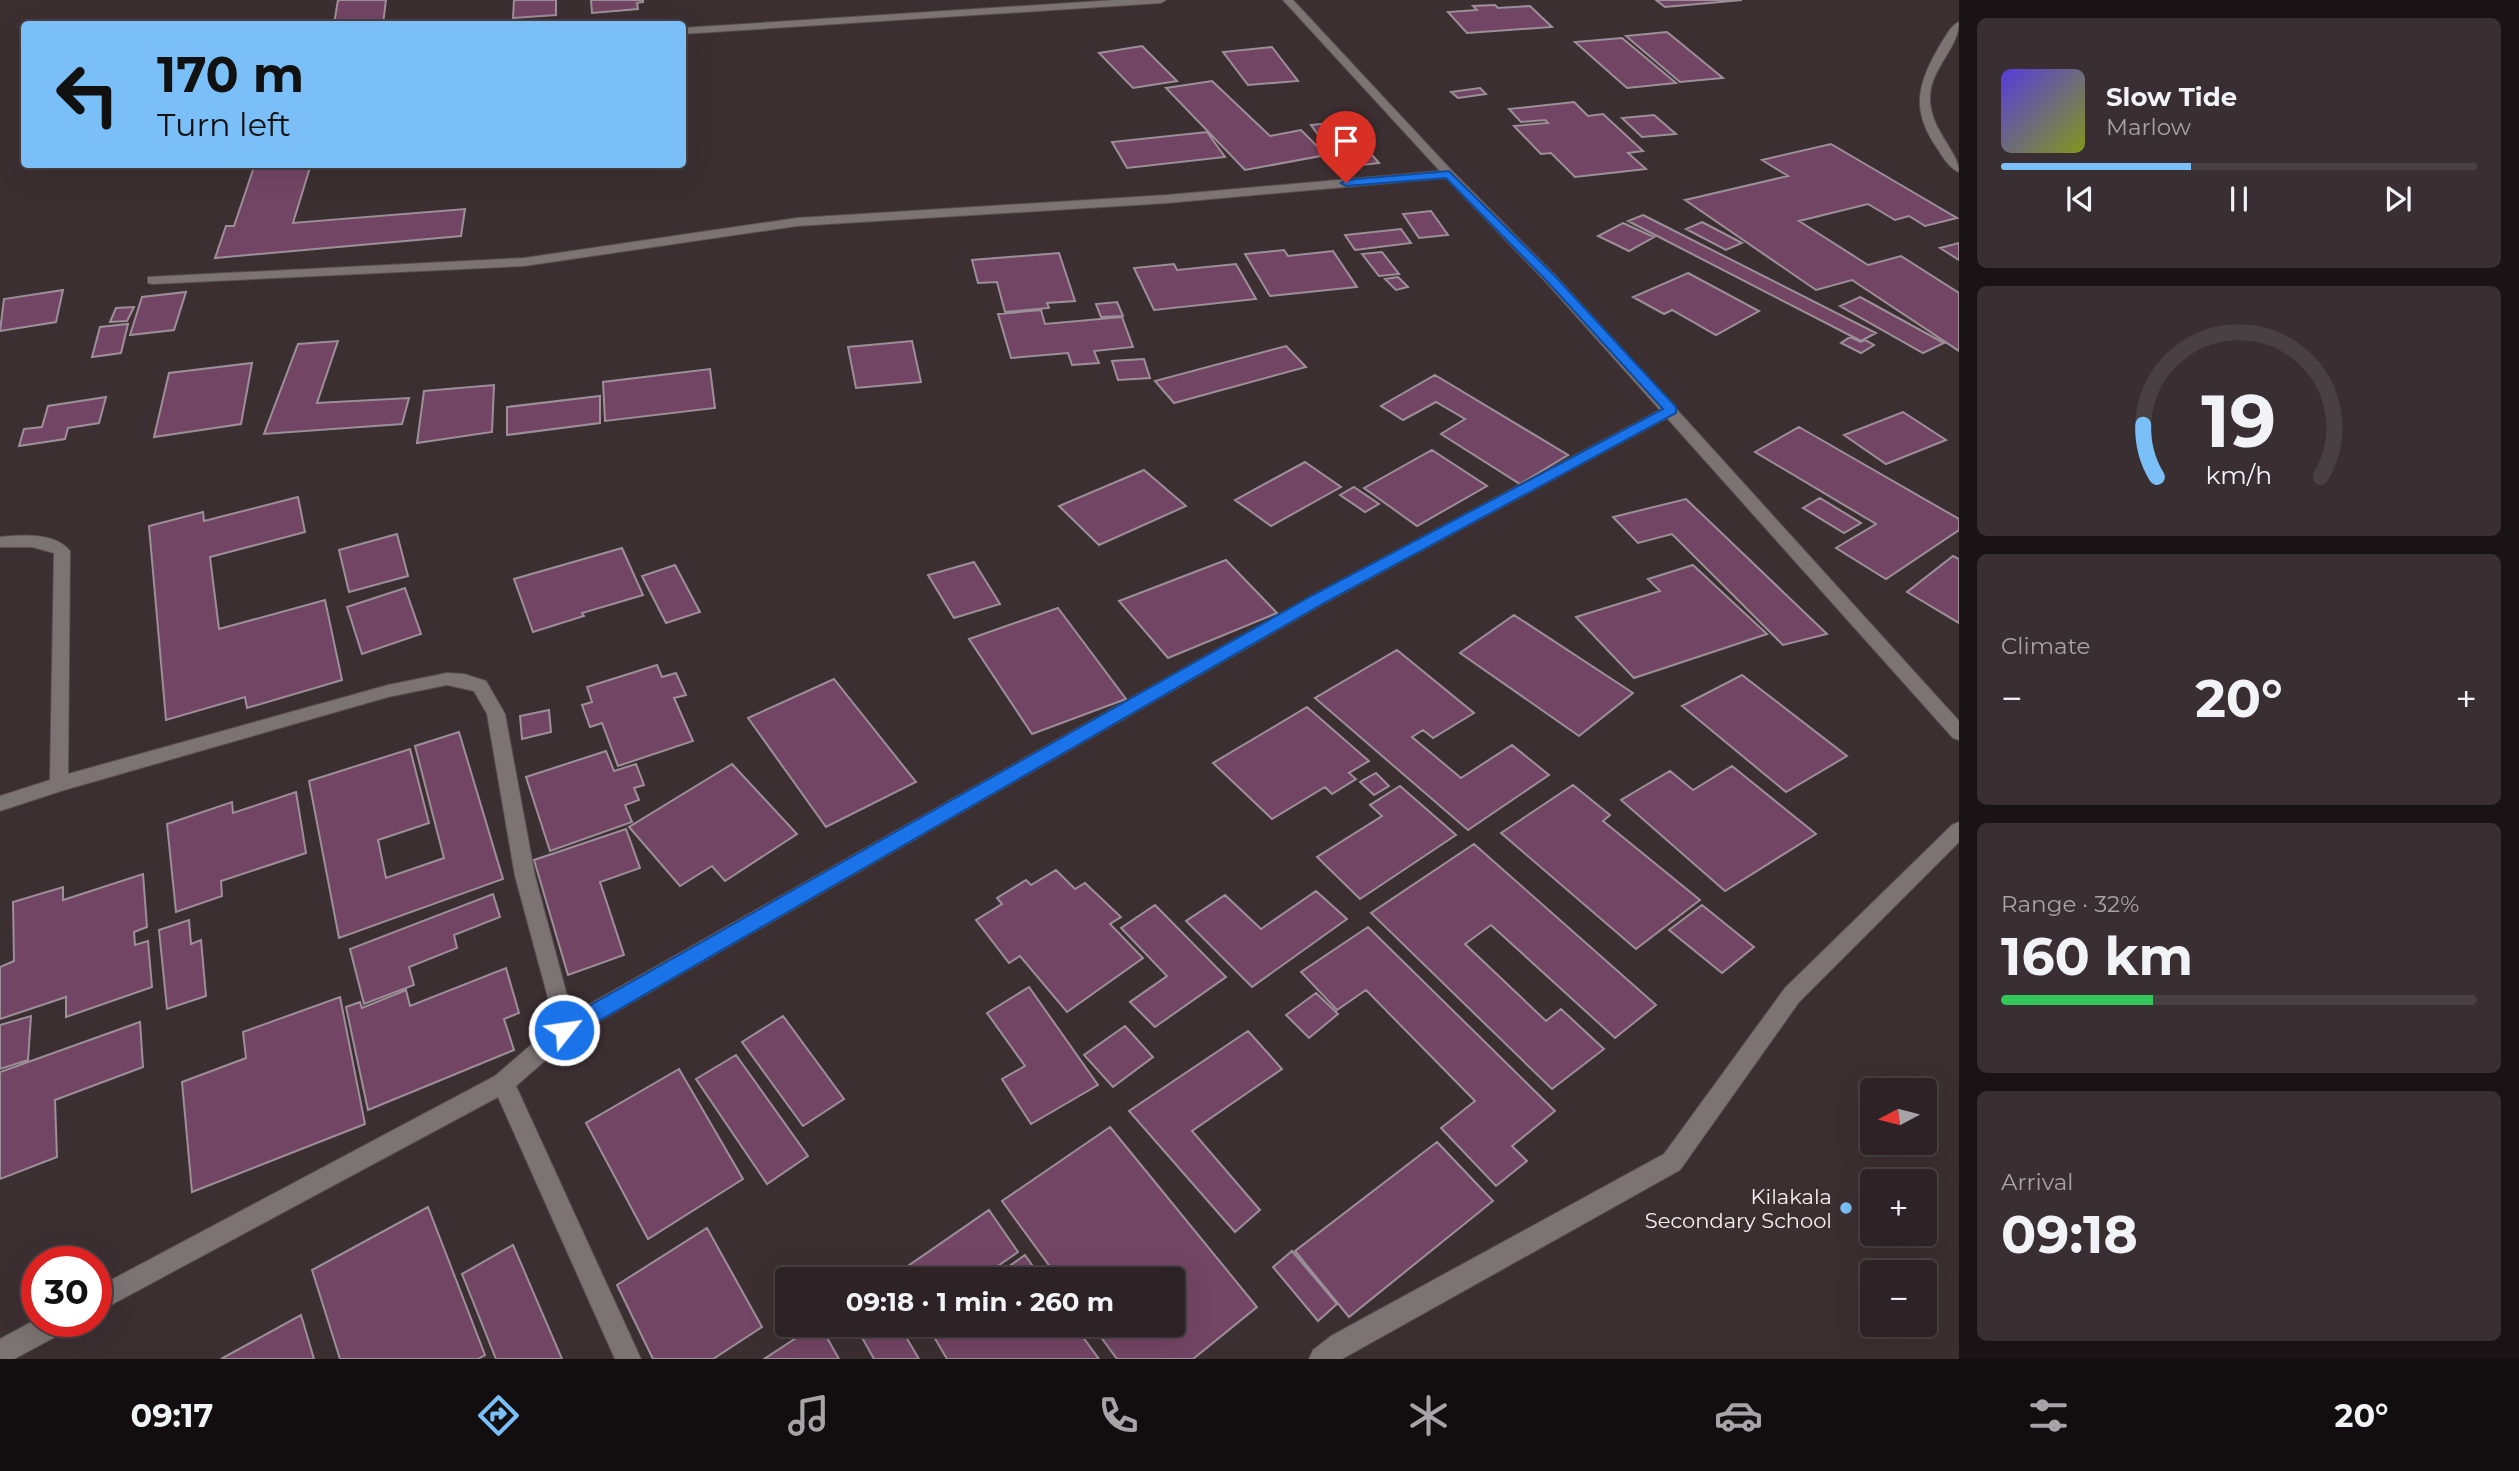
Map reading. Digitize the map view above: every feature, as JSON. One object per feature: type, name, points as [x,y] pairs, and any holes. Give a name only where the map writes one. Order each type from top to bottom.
[{"type":"street","points":[[686,31],[1161,0]]},
{"type":"street","points":[[1288,0],[1671,410],[1959,733]]},
{"type":"street","points":[[1959,25],[1950,37],[1924,91],[1931,131],[1959,168]]},
{"type":"street","points":[[153,280],[524,262],[797,222],[1153,200],[1449,174]]},
{"type":"street","points":[[112,1292],[503,1083],[564,1030],[1319,599],[1671,410]]},
{"type":"street","points":[[0,542],[37,541],[62,551],[59,785]]},
{"type":"street","points":[[0,804],[388,691],[447,679],[464,680],[480,686],[496,714],[525,876],[558,994],[564,1030]]},
{"type":"street","points":[[1322,1359],[1340,1345],[1672,1162],[1792,995],[1959,830]]},
{"type":"street","points":[[503,1083],[628,1359]]},
{"type":"street","points":[[0,1353],[30,1337]]},
{"type":"building","points":[[338,0],[386,0],[383,21],[334,21]]},
{"type":"building","points":[[514,0],[556,0],[556,15],[513,18]]},
{"type":"building","points":[[591,0],[643,2],[637,3],[638,9],[592,13]]},
{"type":"building","points":[[1656,0],[1742,0],[1665,7]]},
{"type":"building","points":[[1495,5],[1498,8],[1530,6],[1552,27],[1467,33],[1448,12],[1477,10],[1473,6]]},
{"type":"building","points":[[1667,32],[1723,78],[1680,82],[1626,36]]},
{"type":"building","points":[[1622,38],[1676,83],[1627,88],[1575,42]]},
{"type":"building","points":[[1142,46],[1177,81],[1133,88],[1099,53]]},
{"type":"building","points":[[1272,47],[1298,81],[1248,85],[1223,52]]},
{"type":"building","points":[[1212,81],[1270,136],[1301,130],[1326,155],[1245,170],[1166,88]]},
{"type":"building","points":[[1480,88],[1486,94],[1458,98],[1451,92]]},
{"type":"building","points":[[1574,102],[1588,116],[1603,114],[1643,151],[1628,153],[1646,169],[1575,177],[1551,153],[1541,154],[1514,126],[1548,123],[1545,120],[1521,122],[1509,109]]},
{"type":"building","points":[[1654,115],[1676,134],[1642,137],[1622,118]]},
{"type":"building","points":[[1348,121],[1372,151],[1333,155],[1311,125]]},
{"type":"building","points":[[1207,132],[1225,157],[1127,168],[1112,142]]},
{"type":"building","points":[[1831,144],[1957,218],[1925,226],[1909,216],[1895,220],[1868,204],[1799,221],[1868,265],[1901,256],[1959,293],[1959,351],[1852,280],[1816,290],[1685,200],[1788,176],[1762,160]]},
{"type":"building","points":[[1372,155],[1379,163],[1345,167],[1339,159]]},
{"type":"building","points":[[254,168],[310,168],[293,223],[465,209],[461,236],[215,258],[226,226],[234,226]]},
{"type":"building","points":[[1431,211],[1448,235],[1419,238],[1403,214]]},
{"type":"building","points":[[1643,215],[1876,333],[1861,341],[1628,221]]},
{"type":"building","points":[[1702,222],[1742,243],[1726,250],[1686,229]]},
{"type":"building","points":[[1623,223],[1654,237],[1629,251],[1598,236]]},
{"type":"building","points":[[1401,229],[1411,243],[1355,250],[1345,235]]},
{"type":"building","points":[[1959,243],[1959,260],[1940,248]]},
{"type":"building","points":[[1284,250],[1288,256],[1333,251],[1357,287],[1270,296],[1245,254]]},
{"type":"building","points":[[1382,252],[1399,274],[1379,276],[1362,254]]},
{"type":"building","points":[[1059,253],[1075,301],[1047,303],[1049,308],[1005,312],[997,282],[978,283],[972,260]]},
{"type":"building","points":[[1174,264],[1177,270],[1236,264],[1256,299],[1154,310],[1134,268]]},
{"type":"building","points":[[1688,273],[1759,311],[1716,335],[1672,310],[1664,314],[1633,297]]},
{"type":"building","points":[[1398,277],[1408,287],[1396,290],[1385,279]]},
{"type":"building","points":[[63,290],[56,322],[0,331],[4,299]]},
{"type":"building","points":[[186,292],[174,330],[130,335],[142,297]]},
{"type":"building","points":[[1860,297],[1944,343],[1923,353],[1840,306]]},
{"type":"building","points":[[1117,302],[1123,316],[1101,317],[1096,304]]},
{"type":"building","points":[[134,307],[127,321],[110,322],[116,308]]},
{"type":"building","points":[[1041,310],[1045,324],[1122,317],[1133,347],[1094,351],[1099,363],[1072,365],[1068,353],[1011,358],[998,314]]},
{"type":"building","points":[[128,324],[121,353],[92,357],[100,327]]},
{"type":"building","points":[[1850,337],[1874,345],[1861,353],[1841,343]]},
{"type":"building","points":[[338,341],[317,403],[409,398],[402,424],[264,434],[298,344]]},
{"type":"building","points":[[912,341],[921,382],[856,388],[848,347]]},
{"type":"building","points":[[1286,346],[1306,367],[1174,403],[1155,381]]},
{"type":"building","points":[[1144,359],[1150,378],[1118,380],[1112,361]]},
{"type":"building","points":[[252,363],[241,424],[154,437],[169,373]]},
{"type":"building","points":[[710,369],[715,408],[605,421],[603,382]]},
{"type":"building","points":[[1435,375],[1568,455],[1520,484],[1441,434],[1465,419],[1436,402],[1403,420],[1381,406]]},
{"type":"building","points":[[494,385],[492,432],[417,443],[424,391]]},
{"type":"building","points":[[600,396],[600,423],[507,435],[507,407]]},
{"type":"building","points":[[106,397],[99,423],[68,428],[65,439],[19,446],[24,429],[42,427],[48,406]]},
{"type":"building","points":[[1903,412],[1946,440],[1886,464],[1844,435]]},
{"type":"building","points":[[1799,427],[1959,519],[1959,530],[1886,579],[1836,548],[1876,524],[1755,452]]},
{"type":"building","points":[[1432,450],[1487,486],[1417,526],[1364,488]]},
{"type":"building","points":[[1305,462],[1341,487],[1271,526],[1235,500]]},
{"type":"building","points":[[1144,470],[1186,506],[1099,545],[1059,506]]},
{"type":"building","points":[[1354,487],[1379,504],[1365,512],[1340,495]]},
{"type":"building","points":[[298,497],[305,532],[210,557],[219,629],[325,600],[342,680],[247,708],[245,697],[166,720],[149,526],[203,512],[204,521]]},
{"type":"building","points":[[1820,498],[1861,523],[1844,533],[1803,508]]},
{"type":"building","points":[[1686,499],[1827,634],[1783,645],[1672,534],[1638,543],[1613,517]]},
{"type":"building","points":[[397,534],[408,576],[349,592],[339,550]]},
{"type":"building","points":[[622,548],[643,595],[582,613],[584,616],[533,632],[514,579]]},
{"type":"building","points":[[1953,556],[1959,559],[1959,623],[1907,592]]},
{"type":"building","points":[[1226,560],[1277,613],[1168,658],[1119,601]]},
{"type":"building","points":[[974,562],[1000,604],[954,618],[928,575]]},
{"type":"building","points":[[675,565],[700,612],[666,623],[642,576]]},
{"type":"building","points":[[1693,565],[1767,634],[1634,678],[1576,617],[1660,591],[1648,579]]},
{"type":"building","points":[[405,588],[421,634],[362,654],[347,607]]},
{"type":"building","points":[[1058,608],[1126,699],[1032,734],[969,639]]},
{"type":"building","points":[[1514,615],[1633,693],[1579,736],[1460,653]]},
{"type":"building","points":[[1397,650],[1474,713],[1433,738],[1423,730],[1412,737],[1461,778],[1512,745],[1549,775],[1468,830],[1315,698]]},
{"type":"building","points":[[657,665],[662,677],[676,673],[686,695],[674,698],[693,741],[618,766],[602,723],[590,727],[582,705],[592,702],[587,687]]},
{"type":"building","points":[[1742,675],[1847,756],[1786,792],[1682,706]]},
{"type":"building","points":[[834,679],[916,782],[826,827],[748,718]]},
{"type":"building","points":[[1307,707],[1369,761],[1349,773],[1356,779],[1332,794],[1325,787],[1272,819],[1213,763]]},
{"type":"building","points":[[549,710],[551,732],[522,739],[520,716]]},
{"type":"building","points":[[459,732],[503,879],[339,938],[309,781],[410,749],[429,823],[378,840],[386,878],[444,858],[415,746]]},
{"type":"building","points":[[606,751],[614,771],[636,764],[644,785],[634,788],[639,800],[625,805],[632,822],[550,851],[526,777]]},
{"type":"building","points":[[732,764],[797,834],[725,881],[712,866],[680,886],[629,827]]},
{"type":"building","points":[[1732,766],[1816,834],[1725,891],[1621,800],[1670,771],[1693,790]]},
{"type":"building","points":[[1376,773],[1389,786],[1374,795],[1360,782]]},
{"type":"building","points":[[1573,785],[1610,815],[1603,821],[1700,900],[1636,949],[1501,833]]},
{"type":"building","points":[[1400,786],[1456,835],[1360,899],[1317,857],[1382,816],[1370,805]]},
{"type":"building","points":[[296,792],[306,853],[221,881],[222,896],[176,912],[167,824],[232,802],[233,813]]},
{"type":"building","points":[[626,829],[640,868],[600,882],[624,955],[568,975],[534,860]]},
{"type":"building","points":[[1474,844],[1656,1005],[1615,1038],[1491,925],[1465,944],[1546,1021],[1561,1009],[1604,1049],[1552,1089],[1371,913]]},
{"type":"building","points":[[1056,870],[1075,889],[1085,883],[1121,917],[1110,924],[1143,958],[1067,1012],[1020,956],[1009,963],[976,920],[1002,904],[997,898],[1026,880],[1031,885]]},
{"type":"building","points":[[143,874],[147,927],[134,932],[135,945],[148,941],[152,987],[66,1017],[66,997],[0,1019],[0,967],[14,961],[13,902],[63,887],[63,900]]},
{"type":"building","points":[[1316,891],[1347,919],[1252,987],[1186,921],[1225,895],[1261,929]]},
{"type":"building","points":[[493,894],[500,917],[454,935],[457,948],[409,967],[414,985],[364,1004],[350,949]]},
{"type":"building","points":[[1155,905],[1226,977],[1155,1027],[1130,1002],[1167,976],[1121,928]]},
{"type":"building","points":[[1702,905],[1754,947],[1722,973],[1669,930]]},
{"type":"building","points":[[189,920],[191,944],[201,940],[206,996],[167,1009],[159,930]]},
{"type":"building","points":[[1368,927],[1555,1111],[1512,1146],[1527,1161],[1496,1186],[1441,1128],[1475,1101],[1366,990],[1337,1010],[1301,972]]},
{"type":"building","points":[[506,968],[519,1013],[504,1019],[514,1050],[368,1110],[346,1007],[360,1002],[362,1008],[406,990],[410,1006]]},
{"type":"building","points":[[1029,987],[1098,1085],[1031,1124],[1002,1079],[1025,1066],[987,1013]]},
{"type":"building","points":[[1316,993],[1338,1014],[1309,1038],[1286,1015]]},
{"type":"building","points":[[340,997],[365,1124],[192,1192],[182,1082],[246,1058],[243,1032]]},
{"type":"building","points":[[31,1016],[28,1060],[0,1069],[0,1025]]},
{"type":"building","points":[[783,1016],[844,1099],[803,1126],[742,1042]]},
{"type":"building","points":[[140,1022],[143,1067],[55,1100],[57,1157],[0,1179],[0,1072]]},
{"type":"building","points":[[1125,1026],[1153,1057],[1113,1087],[1084,1055]]},
{"type":"building","points":[[1248,1031],[1282,1069],[1192,1131],[1260,1210],[1235,1232],[1129,1111]]},
{"type":"building","points":[[736,1055],[808,1156],[767,1184],[696,1079]]},
{"type":"building","points":[[679,1069],[743,1179],[648,1239],[586,1123]]},
{"type":"building","points":[[1110,1127],[1257,1307],[1193,1359],[1117,1359],[1101,1337],[1185,1337],[1185,1267],[1050,1267],[1002,1201]]},
{"type":"building","points":[[1437,1142],[1493,1201],[1349,1317],[1295,1251]]},
{"type":"building","points":[[428,1207],[485,1355],[478,1359],[340,1359],[312,1270]]},
{"type":"building","points":[[989,1210],[1018,1252],[996,1267],[906,1267]]},
{"type":"building","points":[[707,1228],[762,1327],[713,1359],[653,1359],[617,1285]]},
{"type":"building","points":[[513,1245],[562,1359],[496,1359],[462,1274]]},
{"type":"building","points":[[1292,1251],[1337,1304],[1318,1321],[1273,1267]]},
{"type":"building","points":[[1025,1255],[1034,1267],[1008,1267]]},
{"type":"building","points":[[301,1315],[314,1359],[221,1359]]},
{"type":"building","points":[[798,1337],[827,1337],[839,1359],[764,1359]]},
{"type":"building","points":[[862,1337],[906,1337],[919,1359],[874,1359]]},
{"type":"building","points":[[934,1337],[1083,1337],[1099,1359],[947,1359]]},
{"type":"place","name":"Kilakala Secondary School","points":[[1846,1208]]},
{"type":"route","points":[[564,1030],[1319,599],[1671,410],[1550,278],[1449,174],[1346,183]]}]
